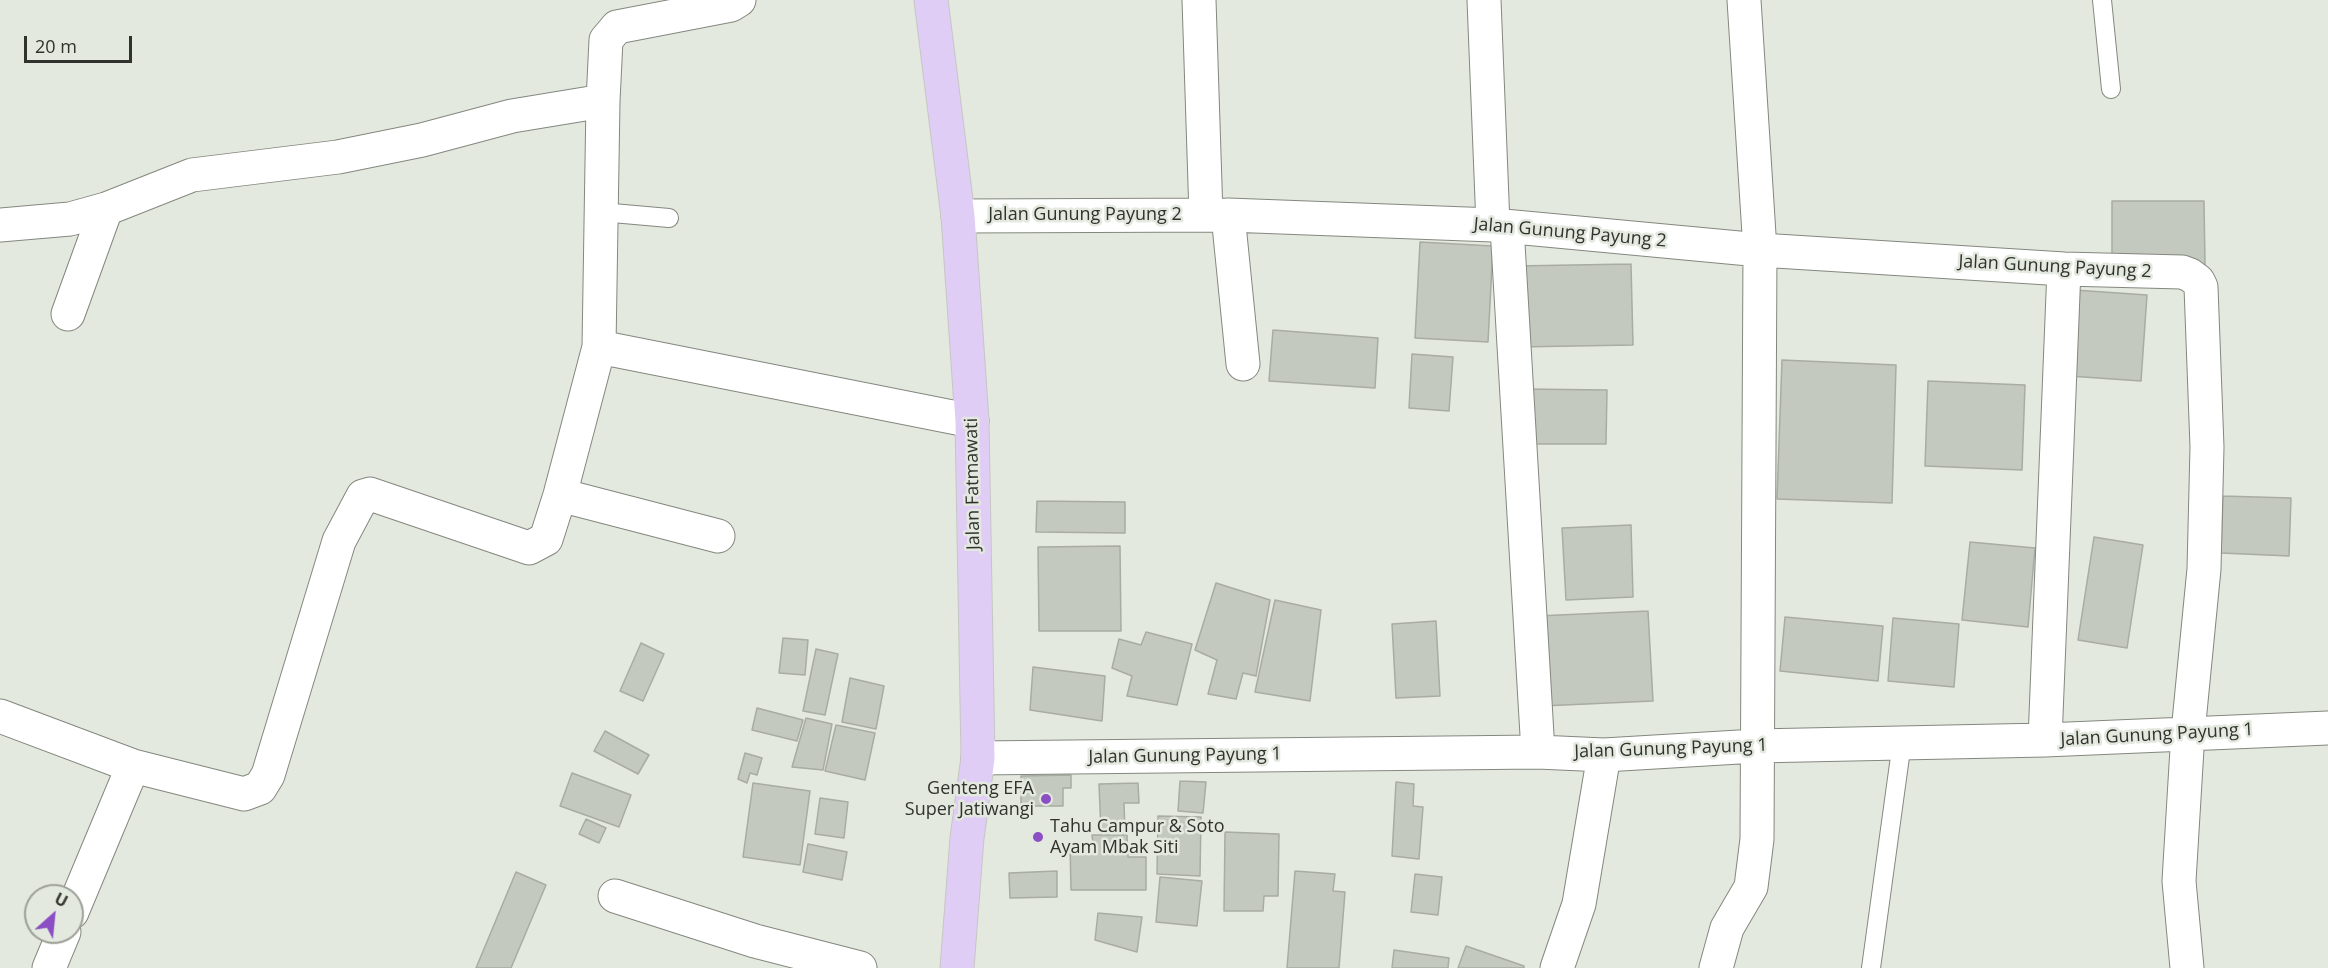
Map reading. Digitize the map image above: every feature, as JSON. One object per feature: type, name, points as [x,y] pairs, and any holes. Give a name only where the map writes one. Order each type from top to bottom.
[{"type":"main road","name":"Jalan Fatmawati","points":[[931,0],[958,216],[972,421],[978,758],[968,838],[957,968]]},
{"type":"street","points":[[0,716],[133,766],[244,794],[260,788],[268,775],[339,541],[363,496],[370,494],[529,548],[546,539],[599,347],[606,40],[617,27],[676,8],[731,5],[739,0]]},
{"type":"street","points":[[1199,0],[1217,215],[1243,364]]},
{"type":"street","points":[[1484,0],[1538,752]]},
{"type":"street","points":[[1716,968],[1727,928],[1751,887],[1757,839],[1760,250],[1744,0]]},
{"type":"street","points":[[0,225],[70,219],[106,209],[192,175],[338,157],[422,140],[512,116],[603,101]]},
{"type":"street","points":[[68,314],[106,209]]},
{"type":"street","name":"Jalan Gunung Payung 2","points":[[958,216],[1217,215],[1500,226],[1760,250],[2064,269],[2182,272],[2195,278],[2201,287],[2206,447],[2204,569],[2188,732]]},
{"type":"street","points":[[2045,740],[2064,269]]},
{"type":"street","points":[[599,347],[972,421]]},
{"type":"street","points":[[560,495],[718,536]]},
{"type":"street","name":"Jalan Gunung Payung 1","points":[[978,758],[1538,752],[1604,755],[1756,746],[2045,740],[2188,732],[2328,728]]},
{"type":"street","points":[[2187,968],[2179,881],[2188,732]]},
{"type":"street","points":[[1557,968],[1579,904],[1604,755]]},
{"type":"street","points":[[84,884],[133,766]]},
{"type":"street","points":[[615,896],[755,941],[860,968]]},
{"type":"street","points":[[49,968],[59,944]]},
{"type":"lane","points":[[2102,0],[2111,89]]},
{"type":"lane","points":[[602,212],[669,218]]},
{"type":"lane","points":[[1871,968],[1902,742]]},
{"type":"building","points":[[2112,201],[2204,201],[2205,265],[2112,265]]},
{"type":"building","points":[[1420,242],[1493,246],[1488,342],[1415,338]]},
{"type":"building","points":[[1631,264],[1633,345],[1516,347],[1515,266]]},
{"type":"building","points":[[2075,290],[2147,295],[2141,381],[2069,376]]},
{"type":"building","points":[[1273,330],[1378,338],[1375,388],[1269,381]]},
{"type":"building","points":[[1412,354],[1453,357],[1449,411],[1409,408]]},
{"type":"building","points":[[1782,360],[1896,365],[1892,503],[1777,499]]},
{"type":"building","points":[[1928,381],[2025,385],[2022,470],[1925,466]]},
{"type":"building","points":[[1525,389],[1607,390],[1606,444],[1525,444]]},
{"type":"building","points":[[2223,496],[2291,498],[2289,556],[2221,553]]},
{"type":"building","points":[[1037,501],[1125,502],[1125,533],[1036,532]]},
{"type":"building","points":[[1631,525],[1633,597],[1566,600],[1562,528]]},
{"type":"building","points":[[2094,537],[2143,545],[2127,648],[2078,640]]},
{"type":"building","points":[[1970,542],[2035,548],[2028,627],[1962,620]]},
{"type":"building","points":[[1120,546],[1121,631],[1039,631],[1038,547]]},
{"type":"building","points":[[1216,583],[1270,600],[1256,676],[1243,673],[1236,699],[1208,694],[1217,660],[1195,650]]},
{"type":"building","points":[[1275,600],[1321,610],[1310,701],[1255,692]]},
{"type":"building","points":[[1648,611],[1653,701],[1542,706],[1537,616]]},
{"type":"building","points":[[1785,617],[1883,626],[1878,681],[1780,671]]},
{"type":"building","points":[[1893,618],[1959,624],[1954,687],[1888,681]]},
{"type":"building","points":[[1436,621],[1440,696],[1396,698],[1392,624]]},
{"type":"building","points":[[1146,632],[1192,644],[1177,705],[1127,696],[1132,676],[1112,668],[1119,639],[1141,645]]},
{"type":"building","points":[[783,638],[808,640],[805,675],[779,673]]},
{"type":"building","points":[[641,643],[664,654],[643,701],[620,691]]},
{"type":"building","points":[[816,649],[838,654],[825,715],[803,711]]},
{"type":"building","points":[[1033,667],[1105,676],[1102,721],[1030,710]]},
{"type":"building","points":[[850,678],[884,686],[876,729],[842,722]]},
{"type":"building","points":[[757,708],[803,720],[797,741],[752,730]]},
{"type":"building","points":[[806,718],[832,724],[823,770],[792,767]]},
{"type":"building","points":[[836,725],[875,733],[865,780],[825,771]]},
{"type":"building","points":[[605,731],[649,755],[638,774],[594,751]]},
{"type":"building","points":[[745,753],[762,758],[757,775],[750,773],[747,783],[738,779]]},
{"type":"building","points":[[572,773],[631,795],[619,827],[560,806]]},
{"type":"building","points":[[1071,775],[1071,788],[1063,788],[1063,806],[1021,806],[1021,776]]},
{"type":"building","points":[[1180,781],[1206,782],[1203,813],[1178,811]]},
{"type":"building","points":[[1396,782],[1414,784],[1413,806],[1423,807],[1419,859],[1392,856]]},
{"type":"building","points":[[753,783],[810,791],[800,865],[743,857]]},
{"type":"building","points":[[1138,783],[1139,803],[1124,803],[1125,831],[1101,832],[1099,784]]},
{"type":"building","points":[[820,798],[848,802],[844,838],[815,834]]},
{"type":"building","points":[[1158,816],[1201,817],[1200,876],[1157,874]]},
{"type":"building","points":[[586,819],[606,828],[599,843],[579,834]]},
{"type":"building","points":[[1225,832],[1279,834],[1278,896],[1264,896],[1263,911],[1224,911]]},
{"type":"building","points":[[1092,835],[1127,835],[1128,857],[1146,857],[1146,890],[1071,890],[1070,844],[1093,844]]},
{"type":"building","points":[[808,844],[847,852],[842,880],[803,872]]},
{"type":"building","points":[[1057,871],[1057,897],[1010,898],[1009,873]]},
{"type":"building","points":[[1295,871],[1335,874],[1333,891],[1345,892],[1339,968],[1287,968]]},
{"type":"building","points":[[516,872],[546,885],[511,968],[476,968]]},
{"type":"building","points":[[1415,874],[1442,877],[1438,915],[1411,912]]},
{"type":"building","points":[[1160,877],[1202,881],[1197,926],[1156,922]]},
{"type":"building","points":[[1098,913],[1142,917],[1137,952],[1095,940]]},
{"type":"building","points":[[1466,946],[1524,966],[1524,968],[1458,968]]},
{"type":"building","points":[[1394,950],[1449,958],[1448,968],[1392,968]]},
{"type":"place","name":"Genteng EFA Super Jatiwangi","points":[[1046,799]]},
{"type":"place","name":"Tahu Campur & Soto Ayam Mbak Siti","points":[[1038,837]]}]
